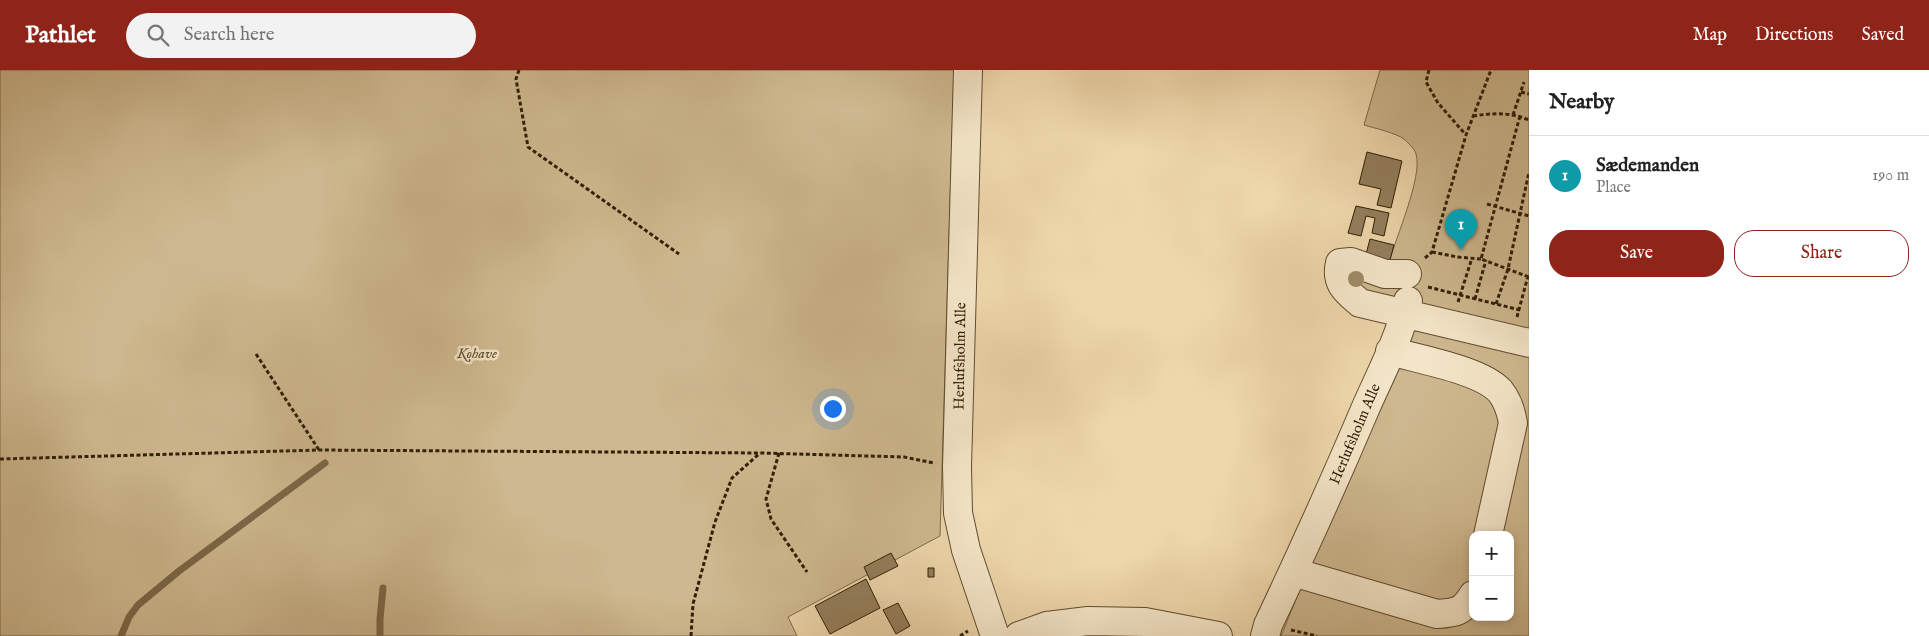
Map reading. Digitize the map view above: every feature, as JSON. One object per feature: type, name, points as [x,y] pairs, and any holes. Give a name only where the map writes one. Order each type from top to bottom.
[{"type":"street","name":"Herlufsholm Alle","points":[[968,70],[957,468],[958,513],[966,550],[996,636]]},
{"type":"street","name":"Herlufsholm Alle","points":[[1265,636],[1268,625],[1320,515],[1390,351],[1411,293]]},
{"type":"street","points":[[1411,293],[1523,332]]},
{"type":"street","points":[[1390,351],[1462,370],[1499,390],[1511,407],[1514,423],[1489,531]]},
{"type":"street","points":[[1293,572],[1437,614],[1455,613],[1469,601]]},
{"type":"street","points":[[1019,636],[1047,626],[1088,621],[1145,622],[1218,636]]},
{"type":"path","points":[[519,70],[516,80],[528,147],[679,254]]},
{"type":"path","points":[[1429,70],[1426,82],[1438,103],[1466,135]]},
{"type":"path","points":[[1491,70],[1472,116],[1432,252],[1486,260],[1529,276],[1520,310],[1523,332]]},
{"type":"path","points":[[1513,115],[1524,82]]},
{"type":"path","points":[[1521,92],[1529,94]]},
{"type":"path","points":[[1472,116],[1495,113],[1520,116],[1529,120]]},
{"type":"path","points":[[1480,259],[1520,116]]},
{"type":"path","points":[[1496,304],[1508,268],[1529,172]]},
{"type":"path","points":[[1486,204],[1529,216]]},
{"type":"path","points":[[1460,294],[1472,258]]},
{"type":"path","points":[[1475,299],[1486,260]]},
{"type":"path","points":[[1411,293],[1460,294],[1520,310]]},
{"type":"path","points":[[256,354],[319,450]]},
{"type":"path","points":[[0,459],[319,450],[779,453],[904,457],[957,468]]},
{"type":"path","points":[[691,636],[693,604],[714,522],[732,478],[761,453]]},
{"type":"path","points":[[779,453],[766,499],[771,519],[807,572]]},
{"type":"green space","name":"Kohave","points":[[0,70],[954,70],[940,536],[788,617],[797,636],[0,636]]},
{"type":"green space","points":[[1380,70],[1529,70],[1529,636],[1281,636],[1417,304],[1353,287],[1350,277],[1389,263],[1412,192],[1417,164],[1415,152],[1404,139],[1364,125]]},
{"type":"building","points":[[1367,152],[1402,161],[1391,208],[1377,205],[1381,189],[1359,184]]},
{"type":"building","points":[[1356,206],[1389,213],[1384,236],[1372,233],[1375,218],[1366,216],[1361,236],[1348,233]]},
{"type":"building","points":[[1370,239],[1394,245],[1389,264],[1365,258]]},
{"type":"building","points":[[891,553],[898,566],[870,580],[864,567]]},
{"type":"building","points":[[928,568],[934,568],[934,577],[928,577]]},
{"type":"building","points":[[866,579],[880,608],[830,634],[815,606]]},
{"type":"building","points":[[898,603],[910,626],[896,634],[883,610]]},
{"type":"waterway","points":[[121,636],[129,617],[138,605],[179,571],[325,463]]},
{"type":"waterway","points":[[380,636],[383,588]]},
{"type":"place","name":"Sædemanden","points":[[1461,250]]}]
